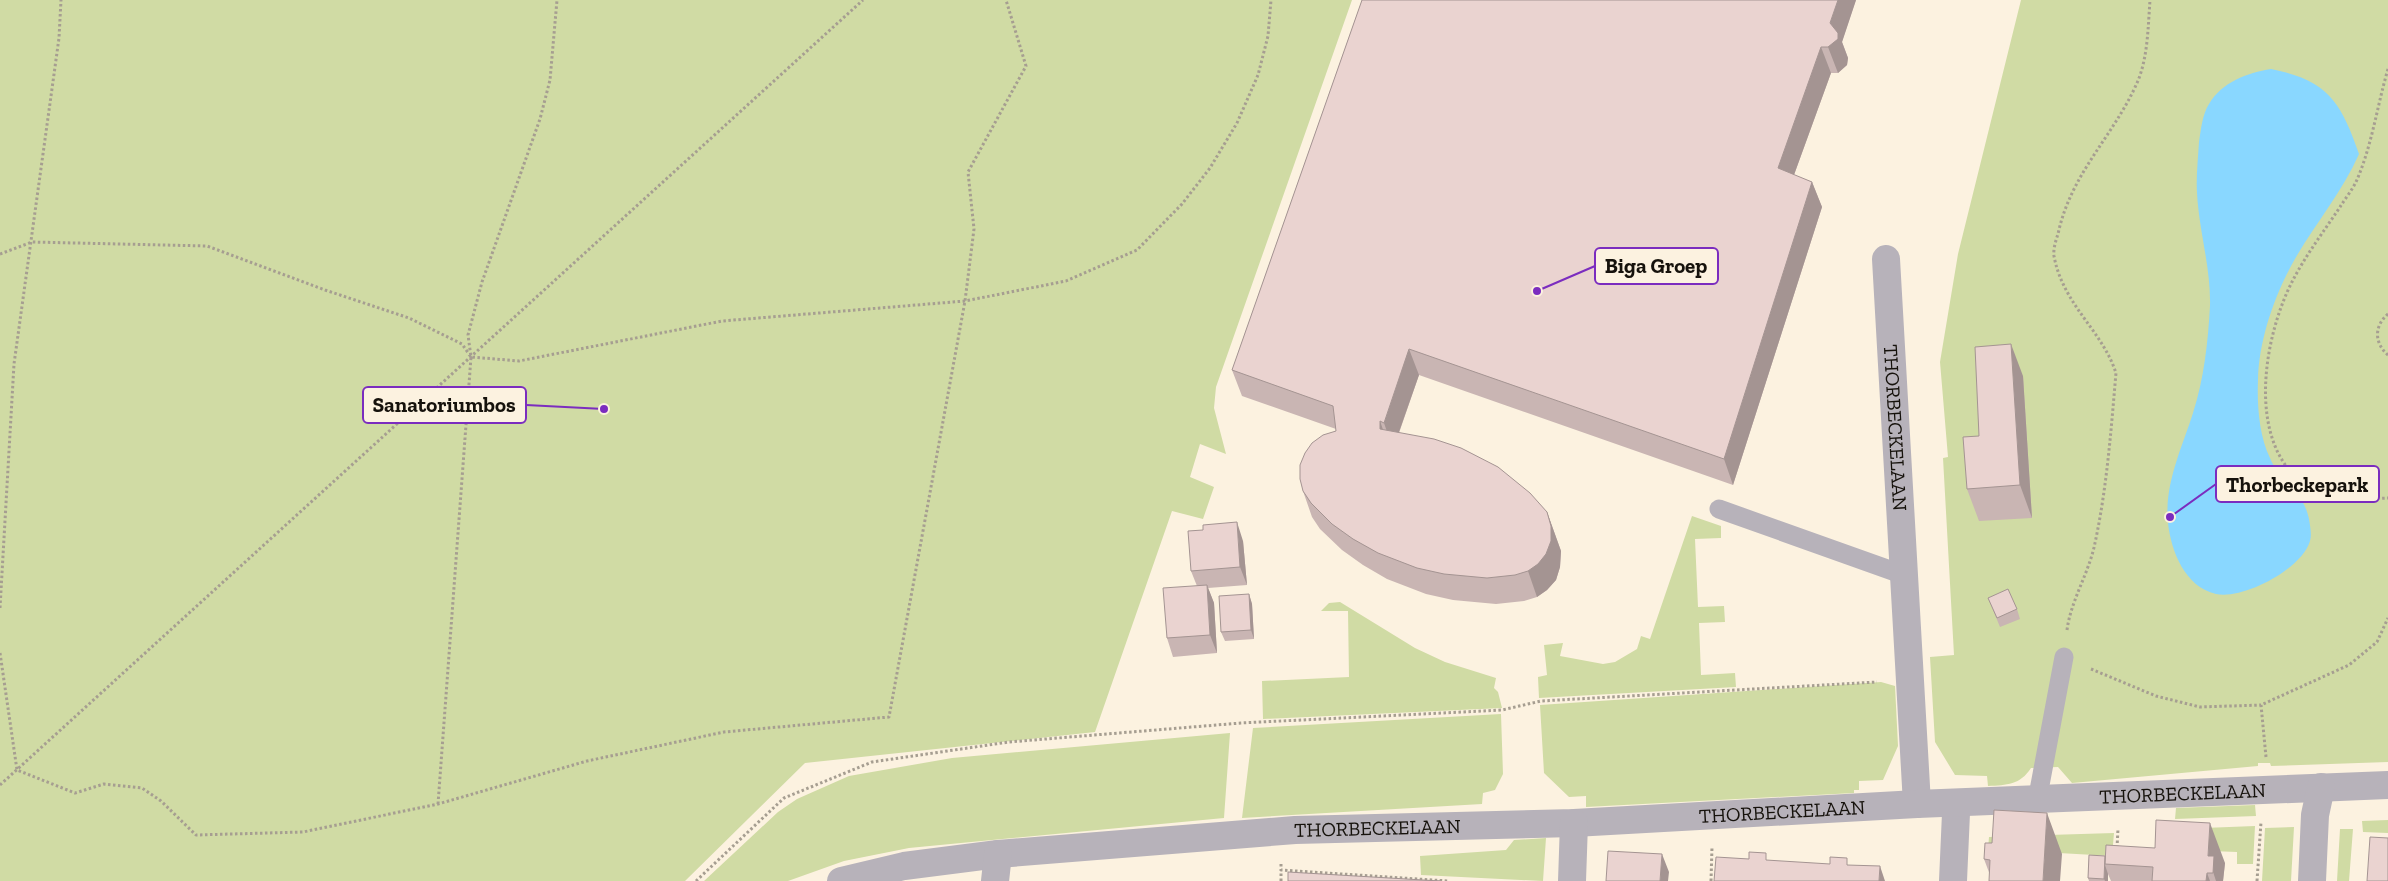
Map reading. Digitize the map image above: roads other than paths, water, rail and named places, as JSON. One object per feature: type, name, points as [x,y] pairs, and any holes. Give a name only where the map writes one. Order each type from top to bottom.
[{"type":"street","name":"THORBECKELAAN","points":[[1886,259],[1917,804]]},
{"type":"street","name":"THORBECKELAAN","points":[[840,881],[904,866],[998,854],[1296,830],[1574,823],[1917,804],[2037,801],[2269,789],[2388,786]]},
{"type":"street","points":[[2312,881],[2315,815],[2321,787]]},
{"type":"street","points":[[1952,803],[1956,813],[1953,881]]},
{"type":"street","points":[[1572,881],[1574,823]]},
{"type":"street","points":[[995,881],[998,854]]},
{"type":"lane","points":[[1719,509],[1904,575]]},
{"type":"lane","points":[[2037,801],[2064,657]]},
{"type":"water","points":[[2271,69],[2306,80],[2330,96],[2346,120],[2359,154],[2344,183],[2299,252],[2284,279],[2268,321],[2259,365],[2258,410],[2263,440],[2274,467],[2297,494],[2306,509],[2310,527],[2310,541],[2305,552],[2296,562],[2270,580],[2241,592],[2227,595],[2216,594],[2196,584],[2188,576],[2176,556],[2172,545],[2167,509],[2171,480],[2197,400],[2203,374],[2208,333],[2210,292],[2197,193],[2199,142],[2205,113],[2214,96],[2228,84],[2244,76]]},
{"type":"place","name":"Biga Groep","points":[[1537,291]]},
{"type":"place","name":"Sanatoriumbos","points":[[604,409]]},
{"type":"place","name":"Thorbeckepark","points":[[2170,517]]}]
